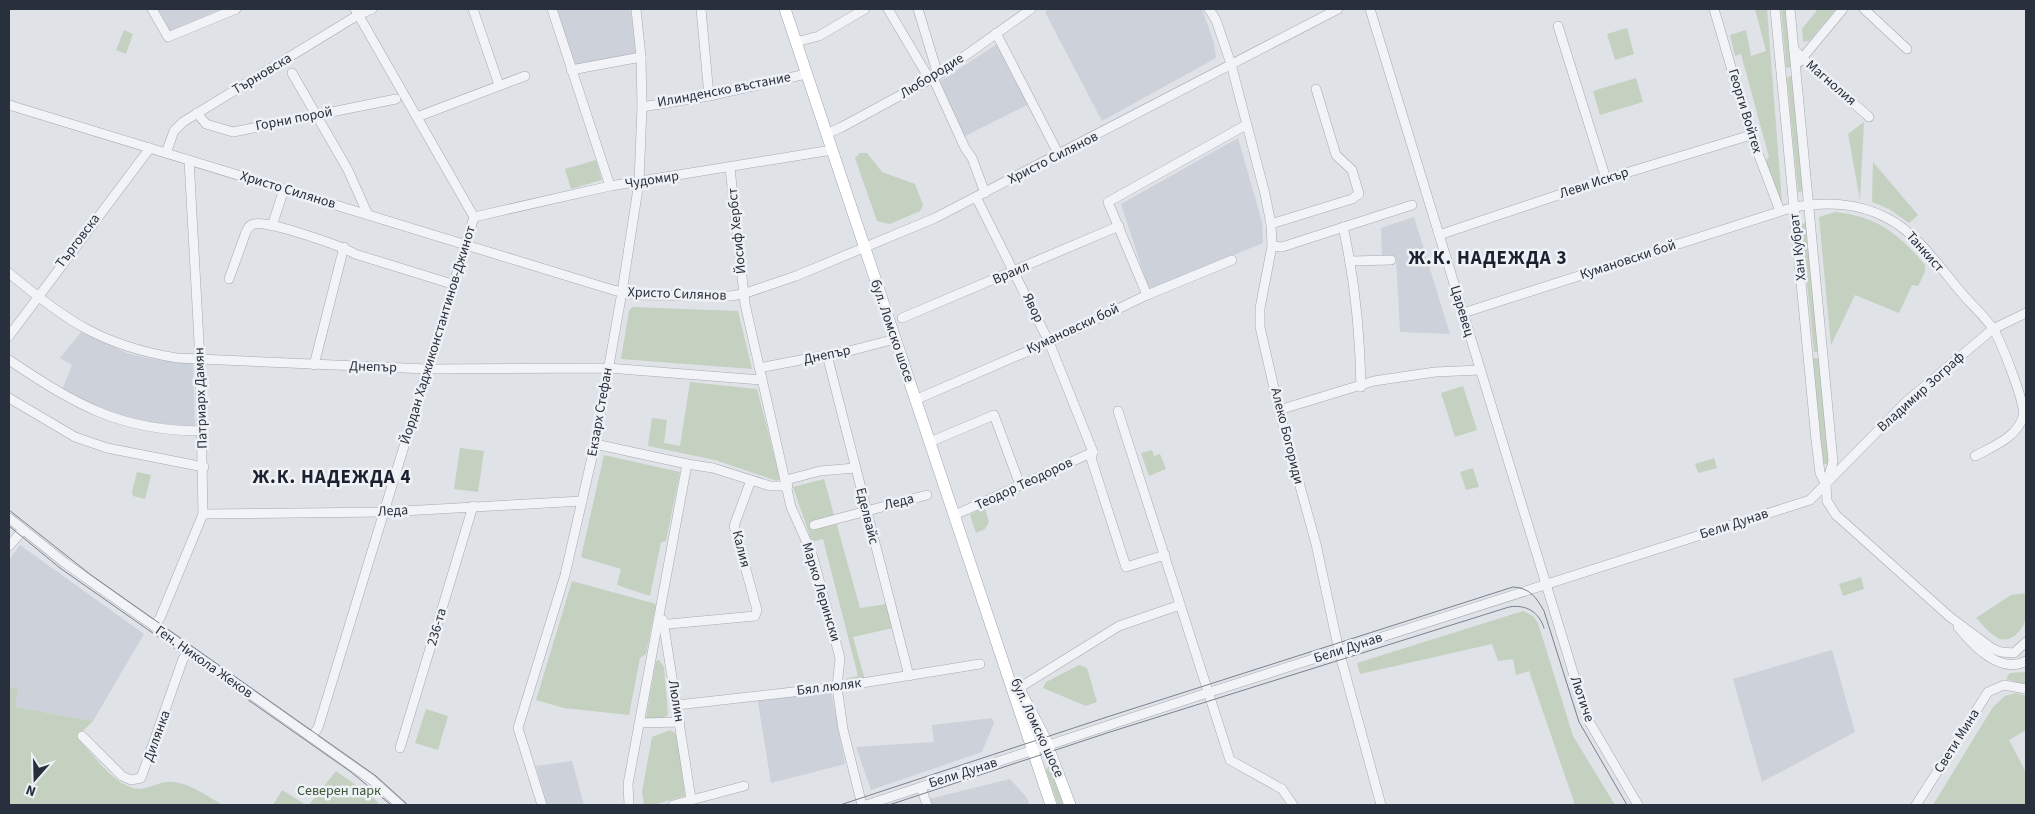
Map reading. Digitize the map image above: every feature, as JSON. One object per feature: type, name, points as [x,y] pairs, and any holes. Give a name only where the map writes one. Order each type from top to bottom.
[{"type":"main road","name":"бул. Ломско шосе","points":[[784,9],[832,150],[863,250],[955,515],[1051,805]]},
{"type":"main road","name":"бул. Ломско шосе","points":[[1001,652],[1047,745],[1070,805]]},
{"type":"street","points":[[152,9],[168,37],[236,9]]},
{"type":"street","name":"Търновска","points":[[166,153],[174,131],[183,122],[357,12],[372,9]]},
{"type":"street","points":[[473,9],[499,85]]},
{"type":"street","points":[[552,9],[610,186]]},
{"type":"street","name":"Екзарх Стефан","points":[[542,805],[518,728],[565,575],[595,444],[622,292],[639,182],[642,107],[641,57],[636,9]]},
{"type":"street","points":[[701,9],[709,96]]},
{"type":"street","points":[[796,42],[819,36],[866,9]]},
{"type":"street","points":[[888,9],[933,78]]},
{"type":"street","points":[[918,9],[933,78]]},
{"type":"street","name":"Любородие","points":[[826,134],[933,78],[1031,9]]},
{"type":"street","name":"Алеко Богориди","points":[[1209,9],[1216,20],[1231,64],[1266,194],[1271,224],[1272,246],[1259,317],[1279,410],[1316,544],[1339,651],[1381,805]]},
{"type":"street","name":"Царевец","points":[[1370,9],[1546,585]]},
{"type":"street","name":"Георги Войтех","points":[[1714,9],[1751,135],[1780,211]]},
{"type":"street","name":"Хан Кубрат","points":[[1775,9],[1816,440],[1820,473],[1826,485]]},
{"type":"street","name":"Хан Кубрат","points":[[1790,9],[1833,462],[1826,485],[1827,501],[1836,515],[1950,617],[2002,652],[2014,653],[2026,642]]},
{"type":"street","points":[[1780,70],[1795,68],[1801,57],[1843,9]]},
{"type":"street","points":[[1864,9],[1907,49]]},
{"type":"street","name":"Христо Силянов","points":[[9,105],[622,292],[685,297],[743,294],[863,250],[981,195],[1334,10]]},
{"type":"street","name":"Йордан Хаджиконстантинов-Джинот","points":[[311,737],[318,728],[474,217],[357,12]]},
{"type":"street","points":[[1558,26],[1606,179]]},
{"type":"street","points":[[996,33],[1059,155]]},
{"type":"street","name":"Магнолия","points":[[1794,49],[1809,67],[1840,90],[1869,117]]},
{"type":"street","points":[[571,70],[641,57]]},
{"type":"street","points":[[292,73],[348,170],[368,214]]},
{"type":"street","name":"Илинденско въстание","points":[[642,107],[709,96],[806,74]]},
{"type":"street","points":[[418,116],[525,76]]},
{"type":"street","name":"Явор","points":[[933,78],[965,148],[972,158],[981,195],[1049,342],[1092,452],[1091,458],[1126,567],[1165,555]]},
{"type":"street","points":[[1271,224],[1352,198],[1359,194],[1352,170],[1336,156],[1316,89]]},
{"type":"street","name":"Горни порой","points":[[197,113],[206,124],[233,132],[396,99]]},
{"type":"street","points":[[1147,295],[1120,226],[1108,202],[1246,125]]},
{"type":"street","name":"Леви Искър","points":[[1439,235],[1606,179],[1751,135]]},
{"type":"street","name":"Търговска","points":[[9,336],[36,296],[150,148]]},
{"type":"street","name":"Чудомир","points":[[474,217],[610,186],[832,150]]},
{"type":"street","name":"Патриарх Дамян","points":[[154,626],[160,618],[203,514],[204,467],[200,360],[189,160]]},
{"type":"street","name":"Йосиф Хербст","points":[[730,168],[743,294]]},
{"type":"street","points":[[272,226],[284,189]]},
{"type":"street","name":"Танкист","points":[[1794,207],[1808,204],[1837,203],[1864,208],[1899,225],[1911,235],[1993,329],[2022,401],[2023,415],[2017,429],[2007,438],[1975,456]]},
{"type":"street","points":[[1272,246],[1282,247],[1412,205]]},
{"type":"street","name":"Кумановски бой","points":[[1463,313],[1794,207]]},
{"type":"street","points":[[229,279],[249,226],[255,223],[272,226],[344,247],[355,254],[452,284]]},
{"type":"street","name":"Враил","points":[[902,318],[1120,226]]},
{"type":"street","points":[[1343,227],[1351,261],[1360,332],[1361,387]]},
{"type":"street","points":[[314,365],[344,247]]},
{"type":"street","name":"Кумановски бой","points":[[915,400],[1049,342],[1147,295],[1232,260]]},
{"type":"street","points":[[1351,261],[1390,260]]},
{"type":"street","name":"Днепър","points":[[9,273],[36,296],[88,331],[123,347],[154,354],[200,360],[428,369],[608,368],[761,380]]},
{"type":"street","name":"Марко Лерински","points":[[743,294],[758,368],[787,483],[791,507],[812,554],[840,658],[837,687],[842,730],[864,805]]},
{"type":"street","name":"Владимир Зограф","points":[[1826,485],[1907,401],[1993,329],[2026,312]]},
{"type":"street","name":"Днепър","points":[[758,368],[827,355],[895,339]]},
{"type":"street","name":"Еделвайс","points":[[827,355],[909,676]]},
{"type":"street","points":[[9,360],[55,391],[101,414],[154,428],[202,432]]},
{"type":"street","points":[[1279,410],[1361,387],[1374,381],[1426,373],[1480,370]]},
{"type":"street","points":[[9,398],[75,438],[107,448],[204,467]]},
{"type":"street","points":[[1118,411],[1230,760],[1282,789],[1293,805]]},
{"type":"street","points":[[930,442],[994,415],[1020,485]]},
{"type":"street","points":[[595,444],[713,468],[779,488],[787,483],[820,471],[855,468]]},
{"type":"street","name":"Теодор Теодоров","points":[[955,515],[1092,452]]},
{"type":"street","points":[[629,805],[628,784],[661,625],[662,603],[687,464]]},
{"type":"street","name":"Калия","points":[[661,625],[752,618],[757,610],[734,526],[751,480]]},
{"type":"street","name":"Бели Дунав","points":[[864,805],[1810,500],[1826,485]]},
{"type":"street","name":"Леда","points":[[814,525],[927,495]]},
{"type":"street","name":"Леда","points":[[203,514],[385,512],[582,501]]},
{"type":"street","name":"236-та","points":[[400,748],[473,506]]},
{"type":"street","name":"Ген. Никола Жеков","points":[[9,518],[65,563],[372,780],[400,805]]},
{"type":"street","points":[[9,546],[23,530]]},
{"type":"street","name":"Лютиче","points":[[1546,585],[1587,718],[1638,805]]},
{"type":"street","points":[[1019,688],[1119,626],[1180,605]]},
{"type":"street","name":"Хан Кубрат","points":[[1950,617],[1963,633],[1990,657],[2009,664],[2026,661]]},
{"type":"street","name":"Люлин","points":[[661,625],[680,722],[691,799]]},
{"type":"street","name":"Дилянка","points":[[82,736],[122,776],[131,780],[140,778],[183,659],[189,651]]},
{"type":"street","name":"Бял люляк","points":[[677,705],[837,687],[980,664]]},
{"type":"street","name":"Свети Мина","points":[[1916,805],[1988,692],[2004,685],[2026,689]]},
{"type":"street","points":[[640,723],[680,722]]},
{"type":"street","points":[[673,805],[744,786]]},
{"type":"street","points":[[921,787],[928,805]]},
{"type":"shaded area","points":[[158,9],[222,9],[170,31]]},
{"type":"shaded area","points":[[555,9],[630,9],[637,54],[573,66]]},
{"type":"shaded area","points":[[1049,9],[1202,9],[1214,43],[1216,58],[1102,121],[1045,12]]},
{"type":"shaded area","points":[[997,44],[1029,104],[965,136],[939,82]]},
{"type":"shaded area","points":[[1238,138],[1262,222],[1263,243],[1149,290],[1121,204]]},
{"type":"shaded area","points":[[1414,217],[1450,334],[1400,332],[1396,257],[1382,256],[1381,228]]},
{"type":"shaded area","points":[[81,332],[127,353],[156,360],[193,364],[195,427],[145,422],[108,412],[62,390],[72,365],[60,358]]},
{"type":"shaded area","points":[[20,545],[144,634],[93,721],[15,707],[9,687],[9,560]]},
{"type":"shaded area","points":[[1832,650],[1855,732],[1762,782],[1733,679]]},
{"type":"shaded area","points":[[831,690],[845,764],[771,783],[757,696]]},
{"type":"shaded area","points":[[992,718],[994,723],[982,752],[871,790],[856,747],[934,742],[932,725]]},
{"type":"shaded area","points":[[572,761],[584,805],[547,805],[536,766]]},
{"type":"shaded area","points":[[1010,779],[1027,798],[1030,805],[932,805],[929,799]]},
{"type":"green space","points":[[1755,9],[1767,9],[1782,202],[1774,191],[1766,160],[1769,157],[1741,54],[1735,56],[1730,35],[1746,30],[1751,56],[1766,51]]},
{"type":"green space","points":[[1781,9],[1786,9],[1792,66],[1789,68],[1786,67]]},
{"type":"green space","points":[[1818,9],[1836,9],[1809,41],[1803,42],[1802,29]]},
{"type":"green space","points":[[1627,28],[1634,54],[1615,60],[1607,34]]},
{"type":"green space","points":[[124,30],[133,34],[126,54],[116,50]]},
{"type":"green space","points":[[1789,76],[1793,77],[1803,191],[1798,192],[1787,79]]},
{"type":"green space","points":[[1636,78],[1643,102],[1600,115],[1593,91]]},
{"type":"green space","points":[[1864,122],[1860,200],[1848,134]]},
{"type":"green space","points":[[860,153],[867,153],[882,172],[915,184],[923,205],[920,211],[890,224],[877,221],[855,158]]},
{"type":"green space","points":[[596,160],[602,180],[571,189],[565,169]]},
{"type":"green space","points":[[1873,162],[1918,215],[1909,223],[1889,209],[1872,202]]},
{"type":"green space","points":[[1835,212],[1863,218],[1886,228],[1906,244],[1925,265],[1925,272],[1918,286],[1912,285],[1899,313],[1855,295],[1831,345],[1819,217]]},
{"type":"green space","points":[[1806,223],[1819,352],[1814,352],[1801,224]]},
{"type":"green space","points":[[632,307],[738,311],[752,369],[621,359],[629,311]]},
{"type":"green space","points":[[1813,358],[1820,358],[1830,463],[1823,465]]},
{"type":"green space","points":[[690,382],[757,389],[780,478],[777,481],[715,460],[648,446],[652,418],[667,420],[664,443],[680,446]]},
{"type":"green space","points":[[1463,386],[1477,430],[1455,437],[1441,393]]},
{"type":"green space","points":[[460,448],[484,451],[478,492],[454,489]]},
{"type":"green space","points":[[1152,450],[1154,456],[1160,454],[1166,469],[1149,476],[1141,453]]},
{"type":"green space","points":[[604,455],[680,472],[666,541],[661,542],[650,596],[617,585],[621,569],[581,557]]},
{"type":"green space","points":[[1714,458],[1717,468],[1698,473],[1695,464]]},
{"type":"green space","points":[[1473,468],[1479,487],[1466,490],[1460,472]]},
{"type":"green space","points":[[137,472],[151,475],[145,499],[133,496],[132,492]]},
{"type":"green space","points":[[824,479],[860,608],[886,604],[893,628],[853,637],[865,680],[848,683],[846,679],[858,676],[823,539],[812,542],[793,487]]},
{"type":"green space","points":[[982,508],[985,509],[989,522],[985,529],[976,533],[970,515]]},
{"type":"green space","points":[[1861,577],[1864,589],[1843,596],[1839,584]]},
{"type":"green space","points":[[572,581],[656,604],[646,654],[640,658],[629,715],[564,708],[536,700]]},
{"type":"green space","points":[[2026,593],[2025,622],[2011,638],[2006,640],[1996,637],[1976,618],[2011,595]]},
{"type":"green space","points":[[1523,611],[1533,616],[1538,623],[1573,736],[1615,805],[1575,805],[1529,671],[1516,675],[1513,659],[1498,661],[1492,644],[1360,674],[1357,663]]},
{"type":"green space","points":[[659,660],[664,667],[668,715],[663,718],[646,718],[656,661]]},
{"type":"green space","points":[[1079,665],[1087,668],[1097,702],[1086,706],[1043,688],[1046,682]]},
{"type":"green space","points":[[2026,672],[2026,685],[2006,679],[2010,673]]},
{"type":"green space","points":[[9,687],[18,688],[15,707],[93,721],[77,737],[101,765],[122,783],[139,789],[167,782],[181,783],[196,789],[223,805],[9,805]]},
{"type":"green space","points":[[2016,693],[2026,696],[2026,730],[2009,740],[2026,772],[2026,805],[1933,805],[1993,707],[2005,696]]},
{"type":"green space","points":[[426,709],[448,716],[438,750],[415,743]]},
{"type":"green space","points":[[670,730],[678,738],[685,796],[653,805],[644,805],[642,792],[652,737]]},
{"type":"green space","points":[[1049,766],[1052,769],[1063,805],[1058,805],[1046,770]]},
{"type":"green space","name":"Северен парк","points":[[336,771],[373,797],[380,805],[309,805]]},
{"type":"green space","name":"Северен парк","points":[[282,790],[306,805],[273,805]]},
{"type":"tram line","points":[[9,510],[91,575],[376,776],[408,805]]},
{"type":"tram line","points":[[9,526],[60,568],[351,772],[391,805]]},
{"type":"tram line","points":[[840,805],[1513,587],[1524,589],[1532,594],[1544,611],[1579,722],[1627,805]]},
{"type":"tram line","points":[[889,805],[1110,732],[1509,607],[1515,606],[1531,610],[1542,622],[1544,628]]},
{"type":"district","name":"Ж.К. НАДЕЖДА 3","points":[[1488,258]]},
{"type":"district","name":"Ж.К. НАДЕЖДА 4","points":[[332,477]]}]
